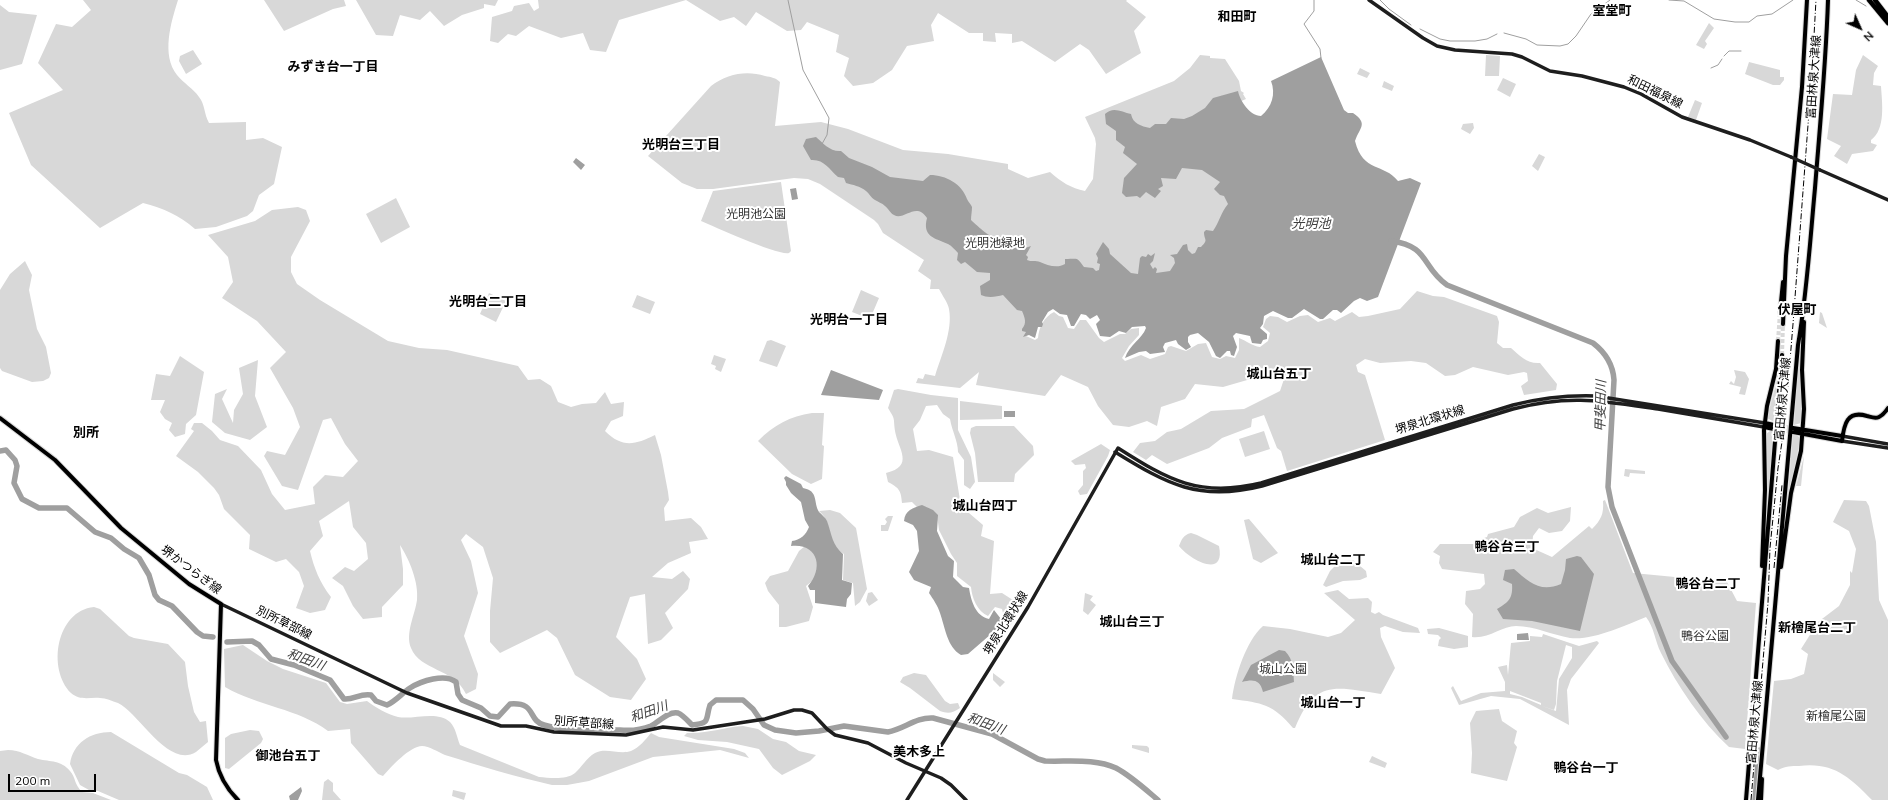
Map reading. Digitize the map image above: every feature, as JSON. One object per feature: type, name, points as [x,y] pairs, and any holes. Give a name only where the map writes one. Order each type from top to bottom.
[{"type":"highway","points":[[1869,0],[1888,23]]},
{"type":"highway","points":[[1875,0],[1888,17]]},
{"type":"main road","name":"和田福泉線","points":[[1369,0],[1423,38],[1438,46],[1455,50],[1512,54],[1522,57],[1550,71],[1582,76],[1624,87],[1641,94],[1682,117],[1750,140],[1888,200]]},
{"type":"main road","name":"富田林泉大津線","points":[[1783,324],[1786,256],[1802,87],[1807,0]]},
{"type":"main road","name":"富田林泉大津線","points":[[1758,800],[1782,544],[1798,345],[1805,306],[1824,85],[1828,0]]},
{"type":"main road","points":[[1780,312],[1786,256]]},
{"type":"main road","points":[[1782,544],[1791,493],[1801,451],[1804,409],[1802,370],[1805,306]]},
{"type":"main road","points":[[1765,542],[1763,452],[1764,425],[1776,369],[1778,341]]},
{"type":"main road","name":"富田林泉大津線","points":[[1744,800],[1762,598],[1761,582],[1771,491],[1782,355]]},
{"type":"main road","name":"堺泉北環状線","points":[[907,800],[1046,576],[1116,450],[1156,476],[1179,486],[1207,492],[1235,492],[1270,484],[1530,404],[1568,399],[1609,399],[1764,425]]},
{"type":"main road","points":[[1842,438],[1845,422],[1852,416],[1861,414],[1875,418],[1882,415],[1888,408]]},
{"type":"main road","name":"堺かつらぎ線","points":[[0,418],[55,460],[121,528],[193,587],[221,604],[216,760],[218,770],[224,782],[238,800]]},
{"type":"main road","name":"富田林泉大津線","points":[[1764,425],[1774,427]]},
{"type":"main road","name":"富田林泉大津線","points":[[1793,430],[1842,438]]},
{"type":"main road","points":[[1842,438],[1888,444]]},
{"type":"main road","points":[[1842,438],[1888,448]]},
{"type":"main road","name":"別所草部線","points":[[221,604],[407,693],[501,726],[526,726],[554,732],[626,735],[663,727],[693,730],[764,719],[794,710],[802,710],[812,714],[835,735],[868,743],[906,763],[946,781],[966,800]]},
{"type":"main road","points":[[1761,800],[1762,752]]},
{"type":"green space","points":[[83,0],[178,0],[170,28],[168,48],[169,58],[177,75],[201,100],[209,123],[246,122],[246,140],[263,138],[282,147],[274,184],[259,195],[253,211],[247,216],[216,227],[195,229],[170,213],[143,203],[100,228],[31,165],[9,113],[63,90],[38,63],[56,24],[72,27],[91,10]]},
{"type":"green space","points":[[264,0],[344,0],[346,6],[333,9],[284,31]]},
{"type":"green space","points":[[356,0],[498,0],[495,6],[484,4],[484,8],[462,15],[444,26],[430,11],[420,20],[400,15],[393,36],[376,35]]},
{"type":"green space","points":[[538,0],[686,0],[619,20],[606,52],[590,50],[583,33],[561,38],[529,26],[516,36],[508,34],[498,43],[490,41],[492,17],[512,11],[514,6],[529,3],[534,11],[539,8]]},
{"type":"green space","points":[[686,0],[1127,0],[1126,1],[1146,17],[1134,31],[1141,53],[1106,74],[1089,50],[1080,44],[1055,62],[1022,41],[1012,43],[1012,34],[995,33],[996,42],[983,41],[983,33],[969,33],[938,13],[931,25],[934,41],[907,46],[892,70],[873,83],[853,86],[844,76],[849,58],[836,52],[839,35],[807,22],[801,30],[787,31],[756,12],[746,26],[734,17],[720,21]]},
{"type":"green space","points":[[0,5],[9,12],[37,15],[22,64],[0,70]]},
{"type":"green space","points":[[1709,23],[1714,28],[1705,41],[1707,44],[1704,49],[1696,45]]},
{"type":"green space","points":[[193,50],[202,64],[186,74],[179,61],[180,56]]},
{"type":"green space","name":"光明池緑地","points":[[1200,55],[1210,56],[1210,58],[1225,59],[1239,81],[1241,91],[1244,93],[1243,94],[1246,99],[1239,102],[1234,186],[1216,247],[1156,289],[1070,279],[1026,336],[1035,340],[1038,338],[1043,323],[1050,314],[1054,312],[1063,317],[1068,328],[1074,329],[1080,320],[1086,320],[1099,338],[1104,342],[1120,334],[1125,334],[1131,329],[1139,328],[1139,335],[1129,346],[1122,358],[1125,361],[1141,355],[1150,359],[1165,354],[1168,347],[1171,346],[1186,351],[1198,344],[1206,343],[1212,357],[1220,359],[1226,356],[1235,358],[1239,350],[1239,338],[1254,346],[1260,347],[1268,341],[1270,333],[1263,327],[1266,319],[1270,316],[1278,317],[1287,322],[1300,316],[1308,315],[1318,322],[1330,318],[1335,321],[1352,312],[1359,317],[1368,316],[1400,309],[1417,291],[1433,296],[1444,297],[1497,316],[1499,322],[1497,343],[1503,348],[1511,348],[1527,361],[1540,363],[1557,384],[1556,390],[1524,395],[1521,386],[1528,381],[1527,373],[1524,372],[1508,375],[1473,367],[1455,375],[1445,376],[1426,363],[1411,361],[1380,363],[1365,359],[1356,365],[1358,372],[1365,375],[1385,440],[1287,471],[1281,451],[1277,448],[1264,415],[1252,419],[1251,427],[1222,438],[1209,448],[1167,464],[1152,455],[1146,460],[1133,452],[1140,443],[1155,441],[1167,432],[1181,429],[1211,411],[1244,409],[1280,391],[1284,379],[1268,374],[1223,387],[1195,384],[1185,399],[1161,407],[1157,426],[1147,421],[1129,427],[1113,425],[1098,406],[1088,387],[1061,375],[1045,396],[976,385],[979,372],[960,388],[916,383],[918,378],[923,379],[925,374],[935,376],[946,343],[950,317],[949,309],[939,289],[930,289],[931,280],[918,271],[924,260],[883,233],[874,220],[820,184],[808,179],[794,178],[713,189],[697,189],[682,183],[648,156],[711,86],[730,76],[751,73],[771,77],[780,82],[775,126],[821,122],[848,129],[903,150],[948,154],[1008,164],[1008,169],[1028,178],[1050,172],[1066,184],[1085,191],[1093,179],[1096,144],[1095,138],[1085,117],[1174,81],[1190,68]]},
{"type":"green space","points":[[1486,55],[1500,56],[1499,76],[1485,76]]},
{"type":"green space","points":[[1863,55],[1878,66],[1874,73],[1873,85],[1881,86],[1881,123],[1876,135],[1871,140],[1871,143],[1877,145],[1873,151],[1852,154],[1847,164],[1834,156],[1841,146],[1827,139],[1833,94],[1852,95],[1856,70]]},
{"type":"green space","points":[[1749,62],[1780,70],[1780,77],[1784,77],[1784,80],[1780,85],[1773,85],[1745,74]]},
{"type":"green space","points":[[1360,68],[1370,73],[1367,78],[1357,74]]},
{"type":"green space","points":[[1503,78],[1516,84],[1510,97],[1497,90]]},
{"type":"green space","points":[[1384,81],[1394,86],[1392,91],[1382,87]]},
{"type":"green space","points":[[1695,100],[1702,103],[1696,120],[1688,117]]},
{"type":"green space","points":[[1473,123],[1474,128],[1470,134],[1461,129],[1463,124]]},
{"type":"green space","points":[[1539,154],[1545,157],[1538,171],[1532,166]]},
{"type":"green space","name":"光明池公園","points":[[781,182],[791,251],[789,253],[783,253],[760,246],[701,221],[713,191]]},
{"type":"green space","points":[[396,198],[410,227],[381,243],[366,214]]},
{"type":"green space","points":[[298,207],[306,210],[310,221],[291,257],[291,272],[297,284],[320,300],[388,341],[419,348],[447,350],[518,366],[528,380],[540,379],[551,386],[558,402],[571,407],[582,404],[596,403],[605,392],[611,404],[624,402],[623,416],[611,421],[605,431],[617,440],[629,443],[635,443],[655,435],[661,455],[669,500],[664,508],[665,521],[691,518],[701,527],[708,539],[689,542],[691,553],[668,563],[652,577],[672,579],[683,571],[690,579],[688,589],[665,613],[673,628],[661,640],[648,644],[645,594],[630,597],[616,637],[637,659],[646,679],[631,700],[610,697],[575,675],[557,638],[547,630],[500,653],[490,642],[490,611],[493,578],[483,547],[466,534],[461,540],[471,561],[478,593],[464,636],[478,674],[476,689],[466,694],[454,679],[429,666],[415,656],[411,648],[409,636],[416,606],[417,593],[415,578],[407,557],[400,545],[403,585],[382,607],[382,617],[363,619],[353,606],[343,586],[332,578],[345,567],[354,571],[368,559],[366,543],[353,527],[349,501],[319,521],[323,536],[310,551],[318,575],[331,597],[325,610],[310,613],[296,608],[304,586],[299,572],[286,559],[276,562],[249,549],[250,535],[224,509],[219,495],[214,488],[198,472],[176,456],[194,431],[191,429],[194,423],[202,423],[220,440],[238,446],[261,470],[272,494],[285,510],[315,504],[313,487],[325,475],[343,477],[358,461],[345,444],[331,418],[323,420],[298,490],[282,486],[264,456],[267,451],[285,455],[300,427],[293,408],[270,368],[286,352],[257,321],[222,298],[233,282],[228,257],[208,235],[255,221],[272,210]]},
{"type":"green space","points":[[25,261],[32,275],[29,290],[37,329],[46,347],[51,373],[49,378],[43,381],[32,382],[2,371],[0,368],[0,290],[10,274]]},
{"type":"green space","points":[[861,290],[879,298],[870,319],[852,312]]},
{"type":"green space","points":[[489,293],[506,301],[496,322],[480,314]]},
{"type":"green space","points":[[637,295],[655,302],[650,314],[632,307]]},
{"type":"green space","points":[[1820,312],[1822,313],[1827,328],[1819,323]]},
{"type":"green space","points":[[1800,338],[1803,338],[1801,359],[1802,412],[1801,423],[1794,425]]},
{"type":"green space","points":[[771,340],[786,346],[777,367],[759,361],[767,341]]},
{"type":"green space","points":[[714,355],[726,359],[721,372],[715,369],[716,366],[711,364]]},
{"type":"green space","points":[[180,356],[204,372],[196,415],[186,424],[185,434],[175,437],[169,430],[172,423],[165,419],[160,412],[165,400],[151,400],[156,374],[170,376]]},
{"type":"green space","points":[[258,360],[255,396],[267,427],[250,440],[225,433],[212,422],[215,394],[227,389],[222,399],[233,423],[234,410],[243,394],[239,368]]},
{"type":"green space","points":[[1734,370],[1745,372],[1749,379],[1745,395],[1739,394],[1741,387],[1729,384],[1731,381],[1734,384],[1736,377]]},
{"type":"green space","points":[[1779,376],[1774,422],[1767,418]]},
{"type":"green space","points":[[898,389],[958,398],[958,430],[971,457],[975,482],[970,489],[964,485],[964,460],[958,452],[950,419],[943,414],[937,405],[926,406],[920,420],[913,429],[917,451],[929,450],[953,457],[960,500],[969,513],[983,525],[981,536],[994,541],[990,594],[1002,593],[1019,604],[1018,613],[1014,622],[999,634],[998,631],[1005,621],[1002,609],[995,607],[988,616],[978,608],[974,600],[971,587],[957,576],[957,563],[939,530],[937,515],[926,507],[918,508],[912,502],[902,503],[899,490],[888,482],[886,473],[895,470],[900,466],[902,461],[901,450],[895,431],[894,419],[888,408],[894,390]]},
{"type":"green space","points":[[960,401],[1002,406],[1002,419],[960,420]]},
{"type":"green space","points":[[812,413],[824,413],[822,445],[824,446],[822,479],[811,484],[792,474],[758,441],[770,430],[783,422],[797,416]]},
{"type":"green space","points":[[976,426],[1014,426],[1033,446],[1034,455],[1015,474],[1014,482],[978,482],[975,453],[970,433],[971,428]]},
{"type":"green space","points":[[1264,431],[1270,449],[1245,457],[1239,439]]},
{"type":"green space","points":[[1773,431],[1769,490],[1767,490],[1766,434]]},
{"type":"green space","points":[[1793,434],[1800,438],[1796,463],[1788,493]]},
{"type":"green space","points":[[1101,444],[1110,450],[1108,456],[1087,494],[1080,495],[1078,491],[1083,485],[1083,471],[1086,468],[1085,464],[1075,465],[1071,461]]},
{"type":"green space","points":[[1804,456],[1801,486],[1796,486]]},
{"type":"green space","points":[[1625,469],[1645,471],[1645,474],[1630,473],[1629,477],[1624,476]]},
{"type":"green space","name":"鴨谷公園","points":[[1605,500],[1633,573],[1727,582],[1737,601],[1756,603],[1745,749],[1729,747],[1709,726],[1691,703],[1668,666],[1659,648],[1651,625],[1646,617],[1609,632],[1588,637],[1563,637],[1530,627],[1516,626],[1484,636],[1472,637],[1473,614],[1465,604],[1466,591],[1480,589],[1485,584],[1484,574],[1442,569],[1439,563],[1440,556],[1433,552],[1440,544],[1475,544],[1481,539],[1487,537],[1488,534],[1514,527],[1520,517],[1537,508],[1548,513],[1571,507],[1570,521],[1562,531],[1549,533],[1539,528],[1533,536],[1532,548],[1552,557],[1589,526],[1592,529],[1595,526],[1600,520],[1603,510],[1603,501]]},
{"type":"green space","name":"新檜尾公園","points":[[1844,500],[1866,501],[1869,506],[1876,542],[1879,600],[1888,620],[1888,800],[1872,800],[1848,778],[1822,766],[1788,766],[1778,770],[1766,764],[1774,681],[1791,679],[1804,674],[1808,654],[1801,649],[1818,622],[1839,606],[1850,585],[1850,571],[1852,573],[1856,549],[1849,531],[1833,522]]},
{"type":"green space","points":[[830,510],[840,513],[856,528],[867,589],[860,602],[855,606],[853,583],[843,580],[844,554],[836,548],[833,543],[826,519],[819,511]]},
{"type":"green space","points":[[888,516],[893,516],[888,531],[881,531],[881,525],[885,525],[887,522],[885,519]]},
{"type":"green space","points":[[1249,519],[1278,553],[1261,563],[1253,559],[1244,520]]},
{"type":"green space","points":[[1191,533],[1219,546],[1220,556],[1217,562],[1205,564],[1190,556],[1179,546],[1184,536]]},
{"type":"green space","points":[[805,546],[816,553],[819,562],[816,578],[806,586],[813,607],[809,621],[786,627],[779,627],[779,605],[768,591],[765,583],[770,576],[788,571],[799,551]]},
{"type":"green space","points":[[1353,560],[1366,571],[1367,577],[1360,580],[1343,581],[1326,587],[1323,585],[1330,571],[1340,561]]},
{"type":"green space","name":"城山公園","points":[[1338,590],[1349,599],[1368,598],[1372,602],[1371,612],[1375,614],[1379,612],[1383,615],[1418,628],[1420,633],[1403,632],[1385,626],[1380,628],[1381,637],[1395,668],[1381,694],[1351,689],[1328,690],[1319,694],[1310,701],[1295,728],[1293,728],[1273,709],[1251,702],[1232,699],[1242,660],[1251,640],[1263,626],[1290,629],[1328,637],[1341,633],[1355,620],[1324,593]]},
{"type":"green space","points":[[872,592],[878,600],[869,606],[866,601],[868,593]]},
{"type":"green space","points":[[1085,593],[1093,596],[1090,600],[1096,605],[1088,615],[1083,611]]},
{"type":"green space","points":[[94,607],[100,609],[129,636],[168,644],[185,662],[188,686],[194,712],[200,722],[206,721],[208,742],[196,752],[185,755],[175,753],[165,747],[154,738],[135,717],[118,703],[102,698],[78,697],[71,693],[64,683],[59,670],[59,642],[71,619],[81,611]]},
{"type":"green space","points":[[1439,628],[1468,636],[1468,647],[1454,649],[1438,646],[1441,638],[1438,635],[1428,634],[1427,629]]},
{"type":"green space","points":[[1543,634],[1579,646],[1597,641],[1599,643],[1571,679],[1567,690],[1569,725],[1520,699],[1491,696],[1459,705],[1451,688],[1453,686],[1461,701],[1481,693],[1505,691],[1505,682],[1498,667],[1507,665],[1508,675],[1511,643],[1530,641],[1530,636],[1542,637]],"holes":[[[1566,645],[1572,647],[1572,658],[1559,679],[1556,711],[1542,706],[1554,710],[1556,704],[1557,681]],[[1510,691],[1541,703],[1541,705],[1510,694]]]},
{"type":"green space","points":[[243,645],[267,661],[283,669],[326,683],[340,702],[347,704],[367,701],[390,714],[404,718],[432,716],[445,718],[454,727],[460,745],[539,777],[568,777],[578,771],[589,757],[595,753],[599,751],[626,752],[634,750],[645,741],[651,733],[659,737],[734,749],[745,753],[749,758],[720,750],[653,757],[589,781],[567,785],[552,785],[445,755],[431,748],[422,746],[412,749],[406,753],[383,776],[378,774],[351,743],[350,729],[328,731],[317,724],[291,712],[251,699],[225,687],[224,649]]},
{"type":"green space","points":[[914,673],[926,675],[945,701],[950,704],[958,703],[960,708],[950,712],[940,711],[900,682],[903,677]]},
{"type":"green space","points":[[993,673],[1005,682],[1000,687],[993,680]]},
{"type":"green space","points":[[1499,709],[1502,721],[1517,731],[1514,743],[1517,747],[1507,781],[1471,773],[1472,753],[1470,723],[1476,711]]},
{"type":"green space","points":[[743,726],[758,729],[773,739],[786,742],[799,751],[816,755],[810,761],[782,775],[773,768],[759,749],[727,742],[698,740],[684,736],[687,733]]},
{"type":"green space","points":[[250,730],[259,731],[263,739],[261,743],[229,769],[225,768],[225,738],[231,734]]},
{"type":"green space","points":[[111,732],[179,773],[187,775],[207,787],[213,800],[119,800],[98,791],[89,790],[80,785],[70,764],[75,750],[84,740],[96,734]]},
{"type":"green space","points":[[1132,745],[1147,746],[1149,748],[1149,753],[1132,748]]},
{"type":"green space","points":[[8,750],[24,753],[38,759],[59,763],[67,767],[82,792],[93,793],[111,800],[0,800],[0,751]]},
{"type":"green space","points":[[1372,756],[1387,763],[1385,768],[1369,762]]},
{"type":"green space","points":[[328,779],[333,783],[333,791],[341,800],[322,800],[324,782]]},
{"type":"green space","points":[[453,790],[466,793],[464,800],[452,796]]},
{"type":"water","name":"光明池","points":[[1321,57],[1344,110],[1348,113],[1353,113],[1361,120],[1362,126],[1355,141],[1363,158],[1368,163],[1392,175],[1398,181],[1410,178],[1421,183],[1378,297],[1367,301],[1360,298],[1354,301],[1341,313],[1337,310],[1333,310],[1323,319],[1320,319],[1304,309],[1292,318],[1288,318],[1273,311],[1264,316],[1263,324],[1260,328],[1267,334],[1267,339],[1263,340],[1261,344],[1252,343],[1250,336],[1236,333],[1233,336],[1237,347],[1234,356],[1231,355],[1230,351],[1227,351],[1220,358],[1216,356],[1209,342],[1198,333],[1188,337],[1188,342],[1191,347],[1186,350],[1178,344],[1176,340],[1165,343],[1163,347],[1165,352],[1150,354],[1146,351],[1139,352],[1125,358],[1129,349],[1142,336],[1146,328],[1145,326],[1132,327],[1126,333],[1119,331],[1110,337],[1100,336],[1096,324],[1100,320],[1097,315],[1090,319],[1086,315],[1081,314],[1074,326],[1071,326],[1067,315],[1060,314],[1053,309],[1048,312],[1042,322],[1042,327],[1038,327],[1035,338],[1029,335],[1023,337],[1026,332],[1022,331],[1025,325],[1025,320],[1022,311],[1017,310],[1003,295],[986,297],[981,295],[980,286],[990,280],[990,273],[977,272],[965,262],[961,264],[957,260],[958,253],[952,247],[934,238],[928,233],[926,229],[927,218],[923,213],[914,211],[902,216],[894,215],[888,208],[874,199],[864,189],[846,183],[844,178],[838,177],[823,163],[816,160],[811,160],[803,146],[806,139],[816,137],[830,149],[841,151],[849,158],[872,167],[890,177],[923,181],[930,175],[936,175],[953,181],[965,194],[972,207],[971,220],[984,232],[995,238],[1006,239],[1011,237],[1023,248],[1031,246],[1026,255],[1028,257],[1027,260],[1029,261],[1038,261],[1049,265],[1059,266],[1065,264],[1065,259],[1075,259],[1078,260],[1084,267],[1093,268],[1096,271],[1099,270],[1100,264],[1097,263],[1098,258],[1096,254],[1103,242],[1109,249],[1110,254],[1131,273],[1138,274],[1140,258],[1142,256],[1146,257],[1148,254],[1151,256],[1155,253],[1153,261],[1150,264],[1153,269],[1155,267],[1157,269],[1156,273],[1170,271],[1175,263],[1174,258],[1170,255],[1177,254],[1183,245],[1187,244],[1188,250],[1192,254],[1195,253],[1198,247],[1201,247],[1205,241],[1204,232],[1206,230],[1213,231],[1215,228],[1228,204],[1224,196],[1220,195],[1214,189],[1220,182],[1202,170],[1182,168],[1176,179],[1161,178],[1163,186],[1158,189],[1161,191],[1155,198],[1146,192],[1140,198],[1137,196],[1126,197],[1122,193],[1124,178],[1137,164],[1123,153],[1125,147],[1116,140],[1116,131],[1106,124],[1105,114],[1111,110],[1114,110],[1131,114],[1136,122],[1150,128],[1155,124],[1166,124],[1171,118],[1184,119],[1192,116],[1205,108],[1213,98],[1238,91],[1241,99],[1249,111],[1253,114],[1261,116],[1268,109],[1272,100],[1273,91],[1271,81]]},
{"type":"water","points":[[576,158],[585,165],[581,170],[573,162]]},
{"type":"water","points":[[796,188],[798,199],[792,200],[790,189]]},
{"type":"water","points":[[831,370],[883,390],[879,400],[821,395]]},
{"type":"water","points":[[1004,411],[1015,411],[1015,417],[1004,417]]},
{"type":"water","points":[[786,476],[801,484],[803,488],[808,489],[814,494],[817,508],[827,521],[834,543],[843,554],[842,580],[852,583],[851,594],[847,599],[846,607],[815,603],[815,590],[810,590],[808,586],[816,572],[816,558],[807,548],[791,546],[792,541],[798,540],[802,537],[809,527],[805,520],[801,502],[791,493],[786,485],[784,478]]},
{"type":"water","points":[[922,505],[933,510],[938,515],[937,531],[948,556],[954,561],[953,577],[963,587],[969,588],[974,607],[980,615],[989,619],[994,610],[1001,619],[998,628],[968,654],[961,655],[956,651],[950,642],[939,610],[929,593],[931,587],[914,580],[909,572],[919,551],[917,531],[913,525],[904,521],[906,514],[910,510]]},
{"type":"water","points":[[1577,556],[1581,557],[1594,574],[1580,631],[1532,621],[1503,619],[1497,609],[1505,604],[1512,593],[1512,584],[1503,580],[1505,570],[1514,569],[1530,582],[1541,587],[1554,586],[1561,584],[1566,559]]},
{"type":"water","points":[[1528,633],[1529,640],[1517,640],[1517,634]]},
{"type":"water","points":[[1279,650],[1285,651],[1290,658],[1294,682],[1263,692],[1262,688],[1256,681],[1242,682],[1251,665]]},
{"type":"water","points":[[301,787],[302,791],[298,800],[290,800],[289,796]]},
{"type":"waterway","points":[[788,0],[803,70],[829,118],[827,135],[822,144]]},
{"type":"waterway","points":[[1314,0],[1314,11],[1304,24],[1320,49],[1321,58]]},
{"type":"waterway","points":[[1380,0],[1389,9],[1411,25]]},
{"type":"waterway","points":[[1504,33],[1526,39],[1537,45],[1560,46],[1568,44],[1576,36],[1591,14],[1610,0]]},
{"type":"waterway","points":[[1669,0],[1684,1],[1714,19],[1735,22],[1749,22],[1757,16],[1772,14],[1793,0]]},
{"type":"waterway","points":[[1856,0],[1866,6]]},
{"type":"waterway","points":[[1420,29],[1440,39],[1450,41],[1475,41],[1487,39],[1497,34]]},
{"type":"waterway","points":[[1724,56],[1729,51],[1741,51]]},
{"type":"waterway","points":[[1711,68],[1718,65],[1722,59]]},
{"type":"waterway","name":"甲斐田川","points":[[1391,241],[1413,247],[1419,252],[1439,278],[1447,285],[1593,343],[1608,359],[1614,380],[1608,487],[1612,507],[1672,661],[1726,737]]},
{"type":"waterway","name":"和田川","points":[[0,451],[6,450],[15,460],[17,466],[14,483],[22,499],[39,508],[67,508],[95,532],[111,538],[124,549],[139,558],[149,575],[155,595],[159,600],[172,606],[197,632],[203,636],[213,637]]},
{"type":"waterway","name":"和田川","points":[[227,642],[252,641],[259,645],[271,659],[294,665],[330,680],[344,699],[371,695],[376,701],[387,705],[415,685],[433,679],[446,678],[456,682],[458,694],[462,700],[481,708],[490,716],[498,717],[510,704],[519,704],[528,708],[539,723],[562,729],[636,730],[651,726],[667,715],[674,713],[682,715],[692,725],[698,724],[705,722],[710,705],[716,700],[743,700],[753,709],[764,725],[775,730],[796,733],[819,731],[844,726],[888,732],[921,719],[933,718],[992,734],[1038,759],[1045,761],[1081,761],[1108,765],[1127,775],[1158,800]]},
{"type":"waterway","name":"甲斐田川","points":[[1755,800],[1759,750]]},
{"type":"tunnel","points":[[1778,341],[1780,312]]},
{"type":"tunnel","points":[[1782,355],[1783,324]]},
{"type":"tunnel","points":[[1774,425],[1793,428]]},
{"type":"tunnel","points":[[1774,429],[1793,432]]},
{"type":"railway","points":[[1751,800],[1768,603],[1770,548],[1778,468],[1785,422],[1793,324],[1816,0]]},
{"type":"railway","points":[[1774,568],[1782,485]]},
{"type":"district","name":"室堂町","points":[[1612,11]]},
{"type":"district","name":"和田町","points":[[1237,17]]},
{"type":"district","name":"みずき台一丁目","points":[[333,67]]},
{"type":"district","name":"光明台三丁目","points":[[681,145]]},
{"type":"district","name":"光明台二丁目","points":[[488,302]]},
{"type":"district","name":"伏屋町","points":[[1797,310]]},
{"type":"district","name":"光明台一丁目","points":[[849,320]]},
{"type":"district","name":"城山台五丁","points":[[1279,374]]},
{"type":"district","name":"別所","points":[[86,433]]},
{"type":"district","name":"城山台四丁","points":[[985,506]]},
{"type":"district","name":"鴨谷台三丁","points":[[1507,547]]},
{"type":"district","name":"城山台二丁","points":[[1333,560]]},
{"type":"district","name":"鴨谷台二丁","points":[[1708,584]]},
{"type":"district","name":"城山台三丁","points":[[1132,622]]},
{"type":"district","name":"新檜尾台二丁","points":[[1817,628]]},
{"type":"district","name":"城山台一丁","points":[[1333,703]]},
{"type":"district","name":"美木多上","points":[[919,752]]},
{"type":"district","name":"御池台五丁","points":[[288,756]]},
{"type":"district","name":"鴨谷台一丁","points":[[1586,768]]}]
